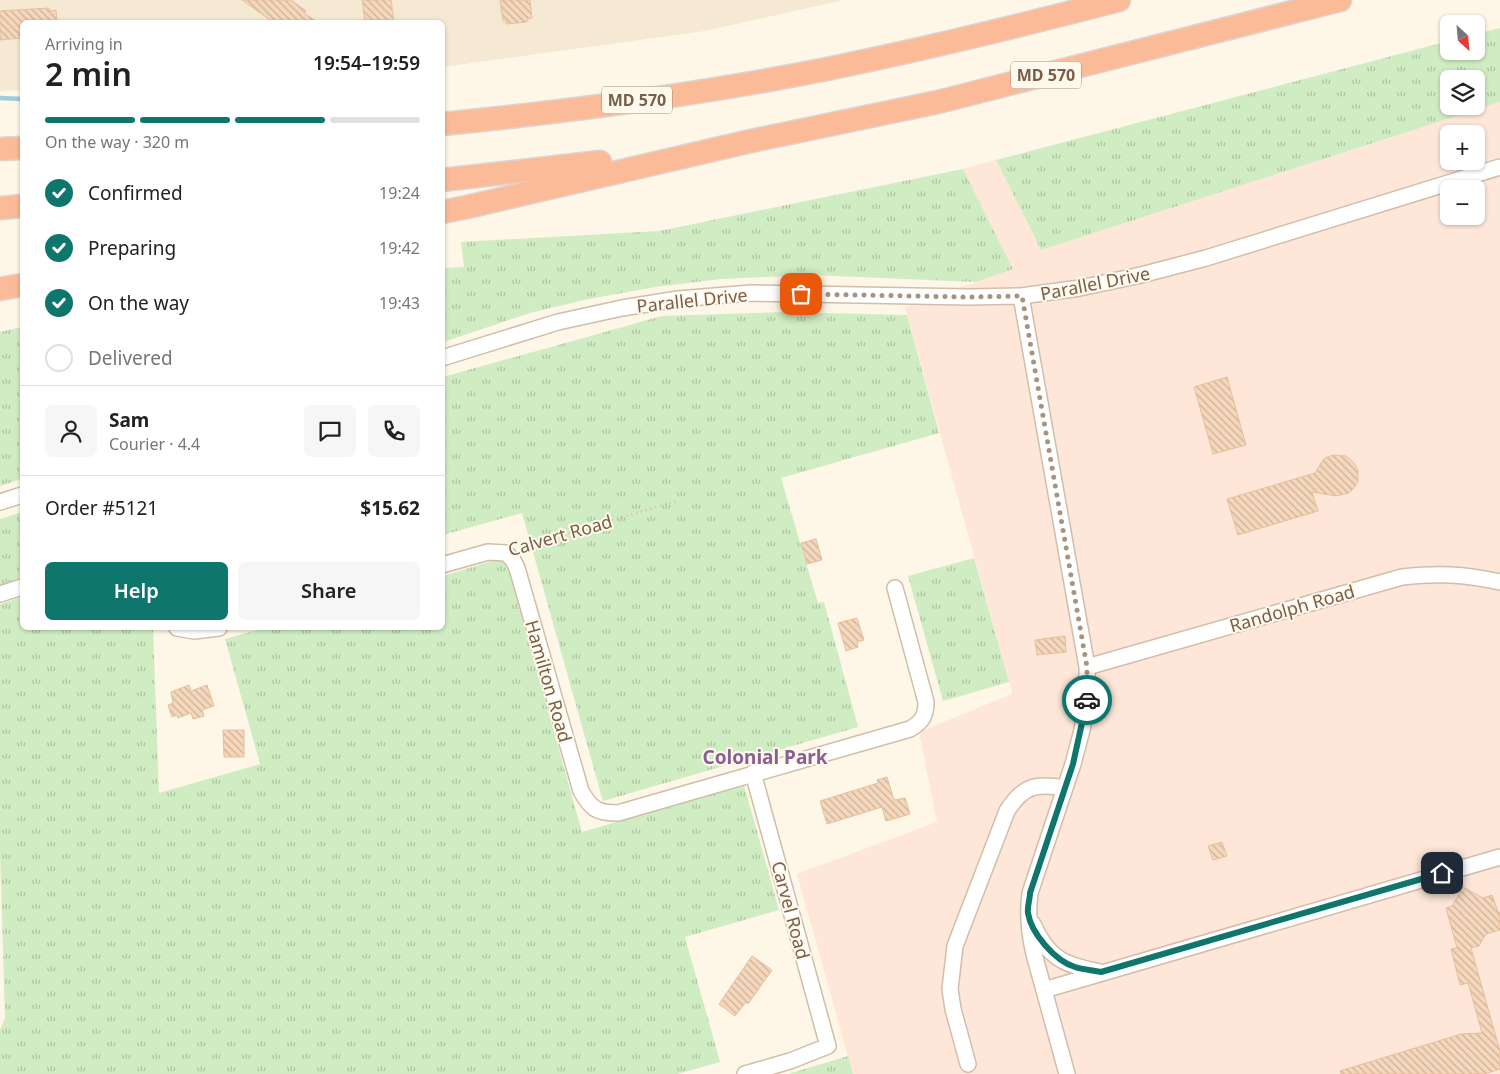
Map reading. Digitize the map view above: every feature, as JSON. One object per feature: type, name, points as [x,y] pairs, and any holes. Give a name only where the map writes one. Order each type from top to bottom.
[{"type":"highway","name":"MD 570","points":[[445,124],[560,111],[735,86],[917,50],[1119,0]]},
{"type":"highway","name":"MD 570","points":[[445,180],[571,166],[750,141],[938,102],[1340,0]]},
{"type":"highway","points":[[445,211],[750,141]]},
{"type":"highway","points":[[0,148],[20,148]]},
{"type":"highway","points":[[0,208],[20,206]]},
{"type":"highway","points":[[0,288],[20,284]]},
{"type":"street","name":"Parallel Drive","points":[[445,357],[558,322],[622,308],[678,299],[750,293],[969,297],[1022,296],[1080,288],[1141,276],[1206,258],[1500,167]]},
{"type":"street","points":[[1022,296],[1087,667],[1087,701],[1082,730],[1030,893],[1028,912],[1029,934],[1067,1074]]},
{"type":"street","points":[[0,502],[20,496]]},
{"type":"street","name":"Calvert Road","points":[[445,564],[488,552],[506,553]]},
{"type":"street","name":"Hamilton Road","points":[[506,553],[518,568],[581,791],[593,808],[604,813],[618,813],[753,773]]},
{"type":"street","name":"Randolph Road","points":[[1087,667],[1402,577],[1434,574],[1471,576],[1500,582]]},
{"type":"street","points":[[0,594],[20,588]]},
{"type":"street","points":[[753,773],[910,729],[923,719],[926,711],[926,702],[895,588]]},
{"type":"street","points":[[188,630],[202,630]]},
{"type":"street","name":"Carvel Road","points":[[745,1074],[790,1061],[828,1046],[753,773]]},
{"type":"street","points":[[968,1064],[950,989],[955,946],[1007,811],[1015,798],[1024,791],[1036,786],[1049,785],[1065,788]]},
{"type":"street","points":[[1044,990],[1500,857]]},
{"type":"street","points":[[1028,912],[1041,940],[1060,959],[1074,967],[1101,972]]},
{"type":"path","name":"Calvert Road","points":[[506,553],[677,501]]},
{"type":"shaded area","points":[[0,0],[844,0],[705,31],[445,67],[445,20],[20,20],[20,90],[0,91]]},
{"type":"shaded area","points":[[1500,102],[1500,1074],[853,1074],[797,874],[937,822],[919,732],[1012,694],[905,307],[1013,269],[963,169],[996,160],[1041,250],[1460,115],[1485,115],[1485,107]]},
{"type":"green space","points":[[1500,28],[1500,102],[1485,107],[1485,70],[1440,70],[1440,115],[1460,115],[1041,250],[996,160],[1440,43],[1440,60],[1485,60],[1485,32]]},
{"type":"green space","points":[[963,169],[1013,269],[976,282],[811,275],[721,279],[655,287],[584,300],[530,313],[445,341],[445,268],[464,267],[461,242],[659,231]]},
{"type":"green space","points":[[783,312],[907,315],[939,433],[781,478],[818,603],[824,602],[858,727],[603,801],[522,513],[445,534],[445,376],[662,316]]},
{"type":"green space","points":[[20,327],[20,480],[0,486],[0,332]]},
{"type":"green space","points":[[20,513],[20,580],[0,586],[0,519]]},
{"type":"green space","points":[[505,557],[582,832],[744,785],[779,910],[685,937],[720,1062],[677,1074],[0,1074],[0,1030],[5,1018],[0,849],[0,604],[20,598],[20,630],[153,630],[159,793],[260,764],[225,639],[258,630],[445,630],[445,575]]},
{"type":"green space","points":[[974,558],[1009,682],[943,701],[908,576]]},
{"type":"green space","points":[[848,1056],[853,1074],[788,1074]]},
{"type":"building","points":[[242,0],[291,0],[314,20],[270,20]]},
{"type":"building","points":[[362,0],[391,0],[394,20],[365,20]]},
{"type":"building","points":[[500,0],[530,0],[532,18],[527,19],[527,22],[506,24],[506,21],[503,21]]},
{"type":"building","points":[[49,8],[50,11],[56,10],[57,20],[20,20],[20,38],[0,40],[0,11]]},
{"type":"building","points":[[1227,377],[1246,445],[1213,454],[1194,387]]},
{"type":"building","points":[[1333,455],[1346,456],[1355,464],[1358,471],[1358,481],[1349,493],[1336,496],[1312,492],[1318,511],[1238,535],[1227,499],[1315,473],[1325,458]]},
{"type":"building","points":[[816,539],[822,560],[807,564],[801,543]]},
{"type":"building","points":[[857,618],[864,640],[857,642],[858,647],[846,651],[838,623]]},
{"type":"building","points":[[1065,636],[1066,652],[1037,655],[1035,640]]},
{"type":"building","points":[[189,685],[191,691],[207,685],[214,706],[202,710],[204,716],[193,719],[191,713],[178,718],[177,715],[172,717],[168,705],[173,703],[171,692]]},
{"type":"building","points":[[223,730],[244,730],[244,757],[224,757]]},
{"type":"building","points":[[887,777],[894,800],[905,798],[910,814],[886,821],[882,807],[827,824],[820,801],[878,783],[877,780]]},
{"type":"building","points":[[1222,842],[1227,856],[1213,860],[1208,846]]},
{"type":"building","points":[[1463,887],[1483,898],[1492,895],[1500,913],[1500,930],[1486,934],[1479,946],[1471,948],[1500,1051],[1500,1069],[1484,1074],[1341,1074],[1340,1071],[1461,1034],[1482,1033],[1468,983],[1460,985],[1451,949],[1457,948],[1446,908],[1452,906]]},
{"type":"building","points":[[752,956],[772,970],[748,1004],[746,1002],[735,1016],[719,1004]]},
{"type":"waterway","points":[[0,98],[20,99]]},
{"type":"way so far","points":[[801,294],[1022,296],[1087,667],[1087,700]]},
{"type":"district","name":"Colonial Park","points":[[765,757]]},
{"type":"route","points":[[1087,700],[1082,730],[1073,764],[1030,893],[1028,912],[1041,940],[1049,950],[1074,967],[1101,972],[1442,873]]}]
